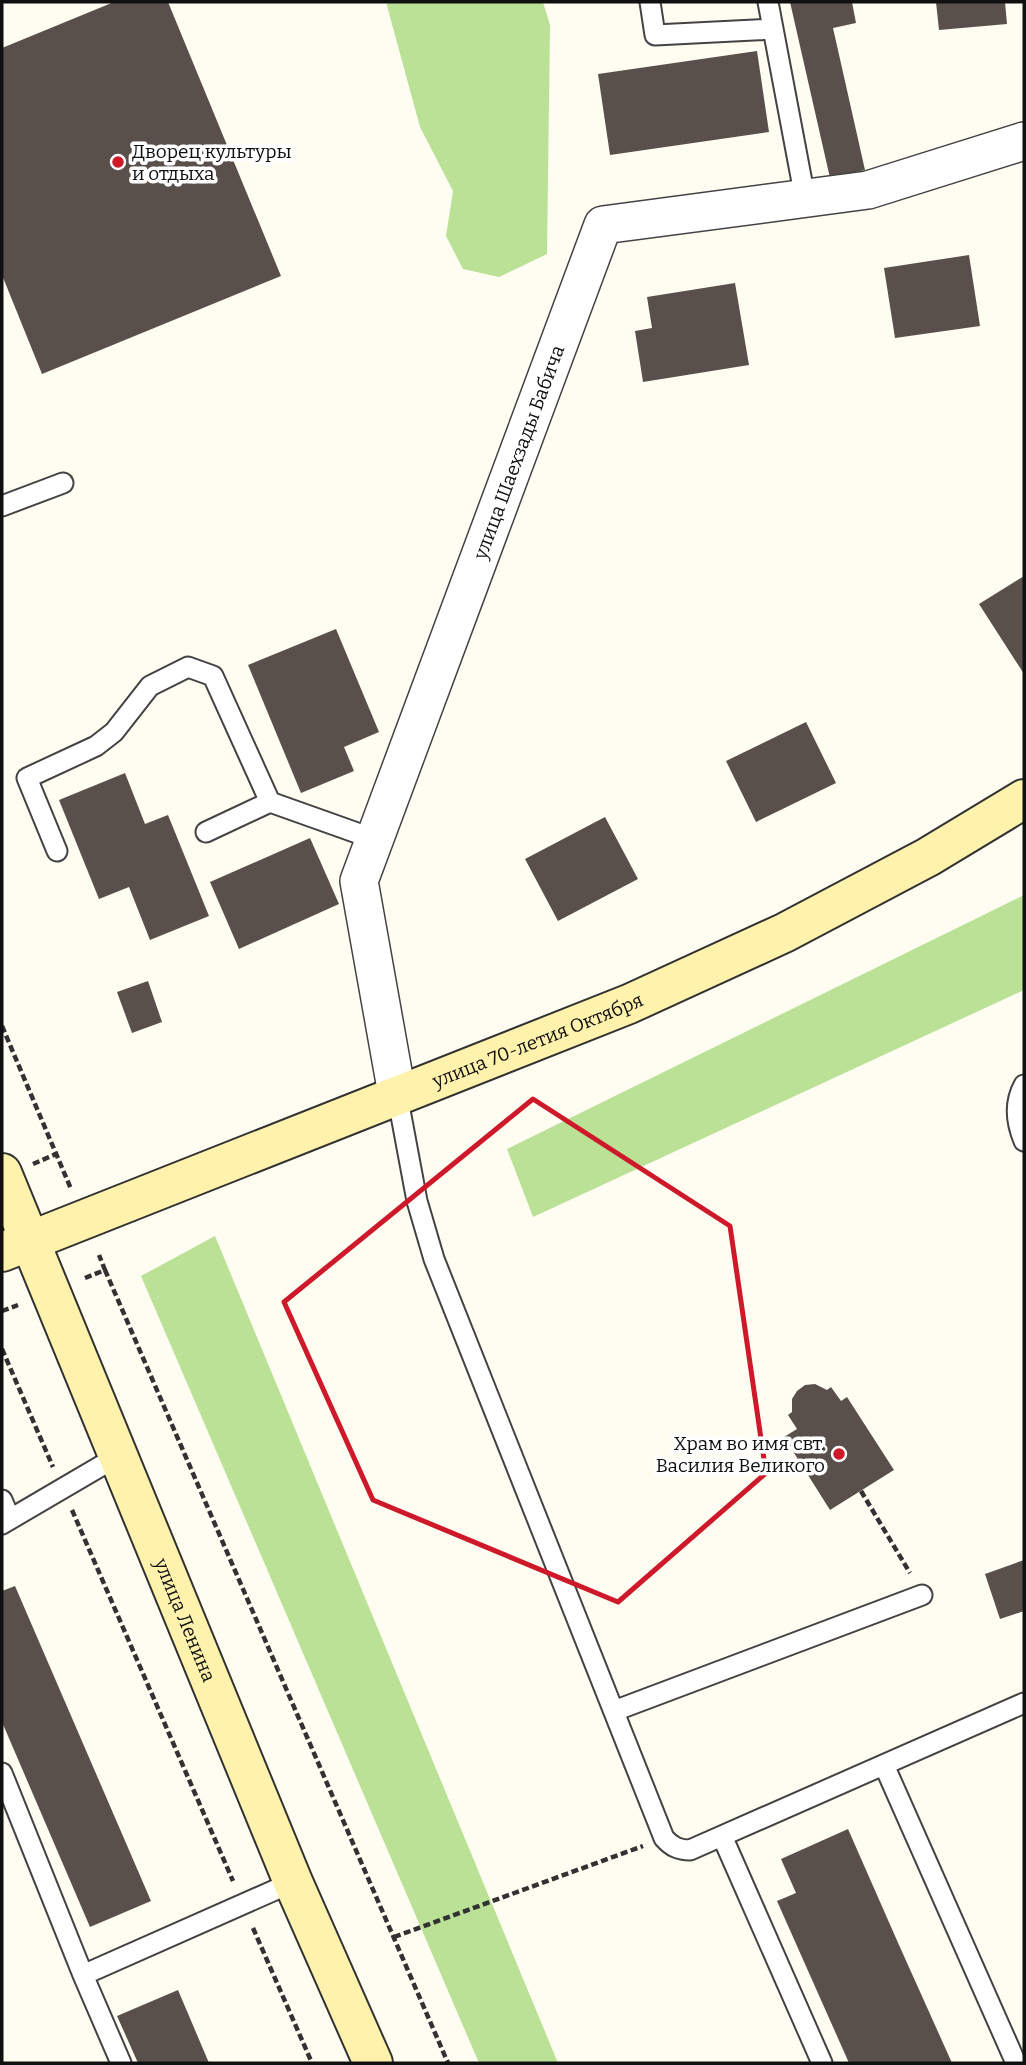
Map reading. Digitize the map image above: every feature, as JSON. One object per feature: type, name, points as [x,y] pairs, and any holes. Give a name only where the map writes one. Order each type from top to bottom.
[{"type":"main road","name":"улица 70-летия Октября","points":[[16,1247],[629,1004],[784,933],[928,857],[1024,799]]},
{"type":"main road","name":"улица Ленина","points":[[17,1169],[16,1247],[118,1456],[293,1882],[373,2063]]},
{"type":"street","name":"улица Шаехзады Бабича","points":[[397,1094],[359,881],[603,225],[868,190],[1024,141]]},
{"type":"lane","points":[[650,2],[655,35],[773,29]]},
{"type":"lane","points":[[768,2],[805,198]]},
{"type":"lane","points":[[2,506],[63,484]]},
{"type":"lane","points":[[57,851],[27,778],[96,746],[114,732],[150,686],[188,667],[213,676],[270,802]]},
{"type":"lane","points":[[206,832],[270,802],[374,839]]},
{"type":"lane","points":[[1024,1085],[1019,1094],[1016,1112],[1024,1141]]},
{"type":"lane","points":[[397,1094],[417,1201],[434,1259],[664,1838],[676,1848],[690,1850],[1024,1703]]},
{"type":"lane","points":[[2,1500],[6,1521],[118,1456]]},
{"type":"lane","points":[[614,1711],[922,1595]]},
{"type":"lane","points":[[884,1765],[1016,2063]]},
{"type":"lane","points":[[2,1773],[121,2063]]},
{"type":"lane","points":[[722,1836],[822,2063]]},
{"type":"lane","points":[[83,1975],[293,1882]]},
{"type":"path","points":[[2,1026],[72,1190]]},
{"type":"path","points":[[17,1169],[56,1154]]},
{"type":"path","points":[[99,1255],[448,2063]]},
{"type":"path","points":[[85,1278],[105,1270]]},
{"type":"path","points":[[2,1311],[22,1303]]},
{"type":"path","points":[[2,1349],[312,2063]]},
{"type":"path","points":[[861,1491],[922,1595]]},
{"type":"path","points":[[394,1937],[664,1838]]},
{"type":"highlighted area","points":[[533,1099],[730,1226],[766,1473],[618,1602],[373,1500],[284,1302]]},
{"type":"green space","points":[[386,2],[543,2],[550,25],[547,254],[499,277],[463,269],[446,236],[453,191],[420,127]]},
{"type":"green space","points":[[1024,895],[1024,990],[533,1217],[507,1149]]},
{"type":"green space","points":[[215,1236],[558,2063],[479,2063],[141,1276]]},
{"type":"building","name":"Дворец культуры и отдыха","points":[[114,2],[168,2],[281,276],[42,374],[2,275],[2,48]]},
{"type":"building","points":[[790,2],[852,2],[856,23],[833,28],[865,170],[830,178]]},
{"type":"building","points":[[936,2],[1005,2],[1007,24],[939,30]]},
{"type":"building","points":[[757,51],[769,132],[610,155],[598,74]]},
{"type":"building","points":[[969,255],[980,326],[895,338],[884,268]]},
{"type":"building","points":[[735,283],[749,365],[643,382],[635,331],[652,328],[647,297]]},
{"type":"building","points":[[1024,576],[1024,674],[979,604]]},
{"type":"building","points":[[336,629],[379,732],[344,747],[354,771],[301,793],[248,665]]},
{"type":"building","points":[[806,722],[836,783],[756,822],[726,761]]},
{"type":"building","points":[[125,773],[145,824],[168,815],[209,916],[150,940],[129,887],[99,899],[59,800]]},
{"type":"building","points":[[605,817],[638,879],[558,921],[525,859]]},
{"type":"building","points":[[310,838],[339,904],[239,949],[210,882]]},
{"type":"building","points":[[148,981],[162,1022],[132,1033],[117,992]]},
{"type":"building","name":"Храм во имя свт. Василия Великого","points":[[815,1384],[827,1390],[831,1387],[841,1401],[847,1397],[894,1470],[830,1510],[784,1437],[797,1429],[788,1415],[792,1412],[792,1399],[805,1385]]},
{"type":"building","points":[[1024,1560],[1024,1611],[1000,1619],[985,1574]]},
{"type":"building","points":[[15,1586],[151,1901],[90,1927],[2,1722],[2,1591]]},
{"type":"building","points":[[848,1829],[952,2063],[849,2063],[777,1901],[796,1893],[781,1859]]},
{"type":"building","points":[[178,1990],[209,2063],[138,2063],[117,2016]]},
{"type":"place","name":"Дворец культуры и отдыха","points":[[118,162]]},
{"type":"place","name":"Храм во имя свт. Василия Великого","points":[[839,1454]]}]
